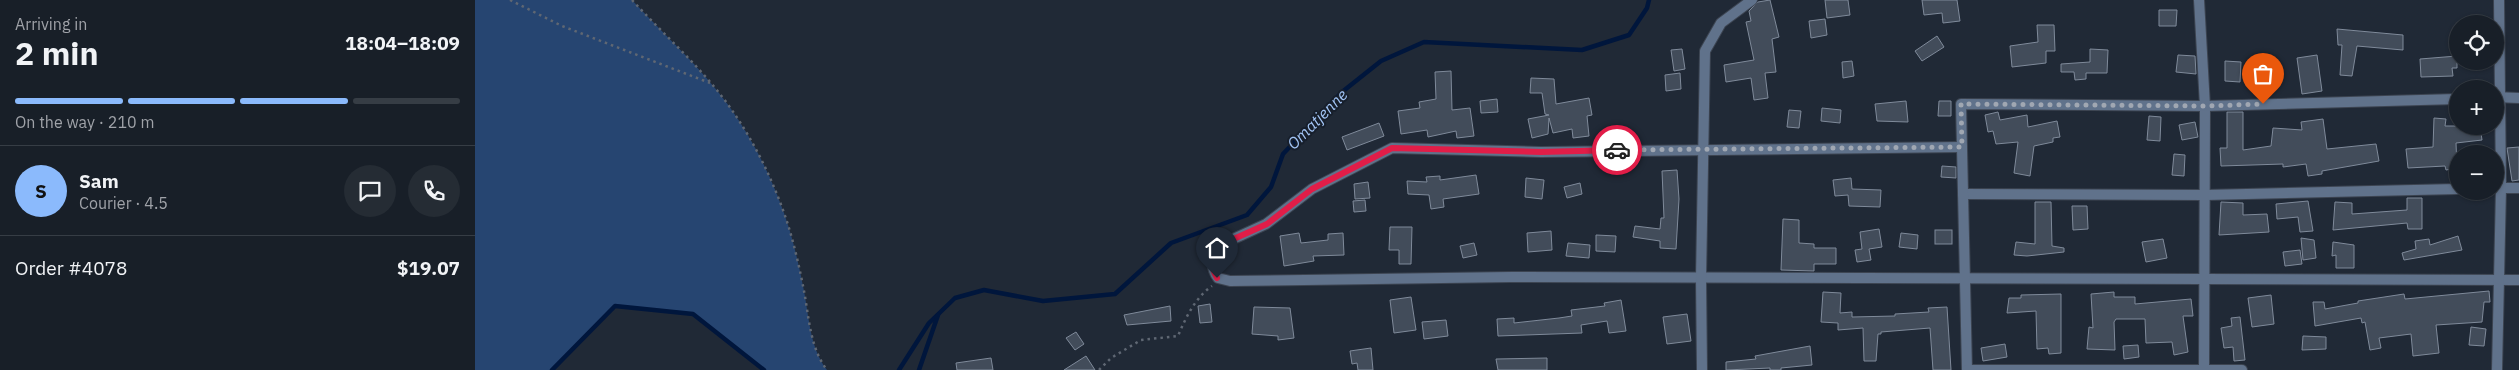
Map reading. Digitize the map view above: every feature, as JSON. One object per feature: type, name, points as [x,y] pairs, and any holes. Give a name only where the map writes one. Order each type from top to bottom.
[{"type":"street","points":[[1702,370],[1702,148],[1705,51],[1721,23],[1752,0]]},
{"type":"street","points":[[2199,0],[2205,106],[2206,279],[2204,370]]},
{"type":"street","points":[[2497,80],[2499,0]]},
{"type":"street","points":[[2504,97],[2519,98]]},
{"type":"street","points":[[2242,370],[1967,370],[1961,104],[2205,106],[2449,99]]},
{"type":"street","points":[[1962,147],[1702,148],[1541,152],[1392,148],[1312,189],[1267,224],[1218,246],[1213,252],[1212,263],[1214,272],[1222,280],[1511,276],[1701,279],[2519,280]]},
{"type":"street","points":[[2504,188],[2519,188]]},
{"type":"street","points":[[1963,194],[2205,195],[2449,189]]},
{"type":"street","points":[[2497,370],[2498,200]]},
{"type":"path","points":[[510,0],[561,26],[711,83]]},
{"type":"path","points":[[632,0],[711,83],[730,106],[756,150],[789,227],[802,278],[813,338],[819,358],[827,370]]},
{"type":"path","points":[[1099,370],[1111,358],[1141,340],[1178,336],[1186,316],[1204,292],[1222,280]]},
{"type":"shaded area","points":[[475,0],[632,0],[694,65],[739,120],[771,180],[784,212],[793,243],[814,342],[821,361],[827,370],[764,370],[693,314],[615,306],[552,370],[475,370]]},
{"type":"building","points":[[1770,0],[1779,37],[1772,39],[1776,72],[1765,73],[1768,98],[1754,100],[1751,78],[1726,82],[1724,65],[1754,60],[1746,22],[1751,21],[1749,11],[1758,2]]},
{"type":"building","points":[[1825,0],[1848,0],[1850,15],[1827,18]]},
{"type":"building","points":[[1922,0],[1957,0],[1960,21],[1943,23],[1942,13],[1924,15]]},
{"type":"building","points":[[2159,10],[2177,10],[2176,26],[2159,26]]},
{"type":"building","points":[[1825,19],[1827,35],[1811,38],[1809,21]]},
{"type":"building","points":[[2037,25],[2054,25],[2055,51],[2046,51],[2046,63],[2012,67],[2010,46],[2038,42]]},
{"type":"building","points":[[2337,29],[2403,35],[2403,50],[2357,46],[2352,76],[2340,75],[2342,45],[2338,45]]},
{"type":"building","points":[[1937,36],[1944,47],[1922,61],[1915,51]]},
{"type":"building","points":[[1682,49],[1685,69],[1674,71],[1671,50]]},
{"type":"building","points":[[2090,49],[2108,50],[2107,73],[2086,73],[2086,79],[2075,80],[2074,72],[2061,72],[2061,64],[2090,62]]},
{"type":"building","points":[[2178,55],[2195,56],[2196,74],[2176,72]]},
{"type":"building","points":[[2317,55],[2322,91],[2302,94],[2297,58]]},
{"type":"building","points":[[2449,57],[2449,70],[2452,70],[2453,76],[2421,77],[2420,59]]},
{"type":"building","points":[[1852,61],[1854,76],[1843,78],[1842,62]]},
{"type":"building","points":[[2225,61],[2241,62],[2240,82],[2225,81]]},
{"type":"building","points":[[1451,71],[1452,110],[1470,108],[1474,136],[1457,138],[1456,131],[1428,137],[1427,130],[1401,134],[1398,111],[1420,108],[1419,102],[1436,99],[1435,72]]},
{"type":"building","points":[[1680,73],[1681,89],[1666,91],[1665,75]]},
{"type":"building","points":[[1531,78],[1554,79],[1556,104],[1589,98],[1592,115],[1587,116],[1589,136],[1573,138],[1572,129],[1553,133],[1549,118],[1548,134],[1532,138],[1528,119],[1549,115],[1545,114],[1542,93],[1530,93]]},
{"type":"building","points":[[1497,99],[1498,112],[1481,113],[1480,101]]},
{"type":"building","points":[[1906,101],[1908,122],[1877,121],[1875,104]]},
{"type":"building","points":[[1939,101],[1951,101],[1951,116],[1938,116]]},
{"type":"building","points":[[1822,108],[1841,110],[1840,123],[1821,121]]},
{"type":"building","points":[[1789,110],[1801,111],[1799,128],[1787,127]]},
{"type":"building","points":[[1998,112],[2000,120],[2027,115],[2028,127],[2057,121],[2060,137],[2053,138],[2053,142],[2034,146],[2030,176],[2014,173],[2018,142],[1996,144],[1993,131],[1988,132],[1985,115]]},
{"type":"building","points":[[2227,112],[2243,112],[2243,150],[2271,146],[2273,128],[2302,130],[2301,122],[2323,119],[2327,149],[2376,144],[2379,161],[2322,171],[2322,174],[2308,176],[2306,164],[2283,167],[2283,164],[2221,166],[2220,148],[2227,148]]},
{"type":"building","points":[[2149,116],[2161,117],[2160,141],[2147,140]]},
{"type":"building","points":[[2434,118],[2446,119],[2445,126],[2449,126],[2449,135],[2481,135],[2482,140],[2449,145],[2449,169],[2446,170],[2445,166],[2408,168],[2406,149],[2433,147]]},
{"type":"building","points":[[2195,122],[2198,137],[2182,140],[2179,125]]},
{"type":"building","points":[[1379,123],[1384,136],[1347,150],[1342,137]]},
{"type":"building","points":[[2519,147],[2519,180],[2512,181],[2507,148]]},
{"type":"building","points":[[2174,154],[2185,155],[2184,176],[2172,175]]},
{"type":"building","points":[[1942,166],[1956,167],[1956,178],[1941,177]]},
{"type":"building","points":[[1677,170],[1679,199],[1676,249],[1660,248],[1660,241],[1633,237],[1635,226],[1660,229],[1661,218],[1664,218],[1662,171]]},
{"type":"building","points":[[1476,175],[1479,194],[1443,199],[1444,207],[1431,209],[1429,195],[1408,194],[1407,181],[1427,182],[1426,177],[1440,176],[1440,180]]},
{"type":"building","points":[[1526,178],[1544,180],[1542,199],[1525,197]]},
{"type":"building","points":[[1851,178],[1852,189],[1881,190],[1880,207],[1849,206],[1848,195],[1835,196],[1833,180]]},
{"type":"building","points":[[1368,182],[1370,198],[1355,199],[1354,184]]},
{"type":"building","points":[[1580,183],[1582,194],[1567,198],[1564,187]]},
{"type":"building","points":[[2407,198],[2422,198],[2422,229],[2408,229],[2407,223],[2333,230],[2335,202],[2352,203],[2352,214],[2407,210]]},
{"type":"building","points":[[1365,200],[1366,211],[1354,212],[1353,201]]},
{"type":"building","points":[[2308,201],[2313,231],[2300,232],[2298,217],[2277,219],[2276,204]]},
{"type":"building","points":[[2035,202],[2051,202],[2052,246],[2064,248],[2064,252],[2027,256],[2014,255],[2016,242],[2035,244]]},
{"type":"building","points":[[2221,202],[2243,203],[2243,215],[2267,214],[2269,232],[2219,235]]},
{"type":"building","points":[[2072,206],[2087,206],[2088,229],[2073,230]]},
{"type":"building","points":[[1783,219],[1799,220],[1799,243],[1814,244],[1814,248],[1836,248],[1836,264],[1814,264],[1814,271],[1781,270]]},
{"type":"building","points":[[1390,227],[1412,227],[1411,264],[1399,264],[1399,250],[1389,250]]},
{"type":"building","points":[[1879,229],[1882,247],[1869,249],[1871,260],[1857,262],[1855,250],[1862,249],[1860,232]]},
{"type":"building","points":[[1935,230],[1952,230],[1952,244],[1935,244]]},
{"type":"building","points":[[1551,231],[1552,250],[1528,252],[1527,233]]},
{"type":"building","points":[[1299,233],[1301,243],[1328,240],[1328,234],[1343,233],[1344,255],[1313,256],[1314,261],[1284,266],[1280,236]]},
{"type":"building","points":[[1901,233],[1918,235],[1917,249],[1899,247]]},
{"type":"building","points":[[1596,235],[1616,236],[1615,252],[1596,251]]},
{"type":"building","points":[[2458,236],[2462,250],[2404,260],[2402,253],[2416,249],[2415,241],[2429,239],[2430,245]]},
{"type":"building","points":[[2301,238],[2314,240],[2316,258],[2303,260]]},
{"type":"building","points":[[2163,239],[2167,258],[2146,262],[2142,242]]},
{"type":"building","points":[[2333,242],[2354,245],[2354,268],[2336,268],[2336,255],[2332,256]]},
{"type":"building","points":[[1474,243],[1477,255],[1463,258],[1460,246]]},
{"type":"building","points":[[1568,243],[1590,245],[1589,258],[1566,256]]},
{"type":"building","points":[[2300,250],[2302,264],[2285,266],[2283,252]]},
{"type":"building","points":[[2489,291],[2490,302],[2484,302],[2482,322],[2436,325],[2439,353],[2413,356],[2411,334],[2379,338],[2381,348],[2370,350],[2365,322],[2362,323],[2361,318],[2315,326],[2313,302],[2324,302],[2325,309],[2358,303],[2358,301],[2404,294],[2405,299]]},
{"type":"building","points":[[1823,292],[1841,293],[1840,313],[1852,312],[1852,317],[1895,316],[1895,314],[1929,312],[1928,308],[1947,307],[1951,370],[1933,370],[1930,328],[1881,332],[1881,334],[1878,334],[1876,361],[1864,361],[1863,328],[1838,330],[1838,323],[1821,322]]},
{"type":"building","points":[[2114,292],[2114,297],[2135,297],[2135,304],[2191,299],[2193,316],[2183,316],[2188,352],[2174,355],[2172,342],[2146,343],[2145,319],[2116,319],[2114,322],[2115,350],[2087,349],[2089,327],[2093,328],[2091,294]]},
{"type":"building","points":[[2061,294],[2061,353],[2049,354],[2048,348],[2037,349],[2036,311],[2007,313],[2009,298],[2021,298],[2021,295]]},
{"type":"building","points":[[2271,295],[2274,324],[2252,327],[2248,298]]},
{"type":"building","points":[[1411,297],[1416,330],[1394,333],[1390,300]]},
{"type":"building","points":[[1621,300],[1626,331],[1609,333],[1607,321],[1581,325],[1582,333],[1498,336],[1497,319],[1514,318],[1514,323],[1559,318],[1572,316],[1571,310],[1605,306],[1604,303]]},
{"type":"building","points":[[1210,304],[1212,322],[1200,323],[1198,306]]},
{"type":"building","points":[[1170,306],[1171,321],[1127,325],[1124,315]]},
{"type":"building","points":[[1254,307],[1290,308],[1294,338],[1278,340],[1278,336],[1252,334]]},
{"type":"building","points":[[1687,314],[1691,341],[1667,344],[1663,317]]},
{"type":"building","points":[[2240,317],[2245,360],[2234,361],[2233,347],[2224,348],[2221,328],[2232,326],[2231,318]]},
{"type":"building","points":[[1446,320],[1448,336],[1424,339],[1422,322]]},
{"type":"building","points":[[2471,327],[2486,329],[2484,346],[2469,345]]},
{"type":"building","points":[[1076,332],[1084,344],[1075,350],[1066,338]]},
{"type":"building","points":[[2303,336],[2326,337],[2326,349],[2302,350]]},
{"type":"building","points":[[2005,344],[2007,357],[1983,361],[1981,348]]},
{"type":"building","points":[[2138,345],[2139,357],[2124,359],[2123,346]]},
{"type":"building","points":[[1810,346],[1812,365],[1781,368],[1781,370],[1770,370],[1770,368],[1726,370],[1726,362],[1756,359],[1755,356]]},
{"type":"building","points":[[1371,348],[1373,370],[1358,370],[1357,363],[1352,364],[1350,351]]},
{"type":"building","points":[[1086,356],[1095,370],[1064,370]]},
{"type":"building","points":[[991,358],[993,370],[957,370],[956,363]]},
{"type":"building","points":[[1547,358],[1547,370],[1498,370],[1496,359]]},
{"type":"waterway","name":"Omatjenne","points":[[899,370],[929,323],[955,298],[984,290],[1043,301],[1115,294],[1171,243],[1247,215],[1271,187],[1283,154],[1342,92],[1381,61],[1424,42],[1582,50],[1629,35],[1647,8],[1649,0]]},
{"type":"waterway","name":"Omatjenne","points":[[552,370],[615,306],[693,314],[764,370]]},
{"type":"waterway","points":[[919,370],[938,315]]},
{"type":"way so far","points":[[1617,150],[1962,147],[1961,104],[2205,106],[2263,104]]},
{"type":"route","points":[[1217,278],[1212,263],[1213,252],[1218,246],[1267,224],[1287,206],[1312,189],[1392,148],[1541,152],[1617,150]]}]
